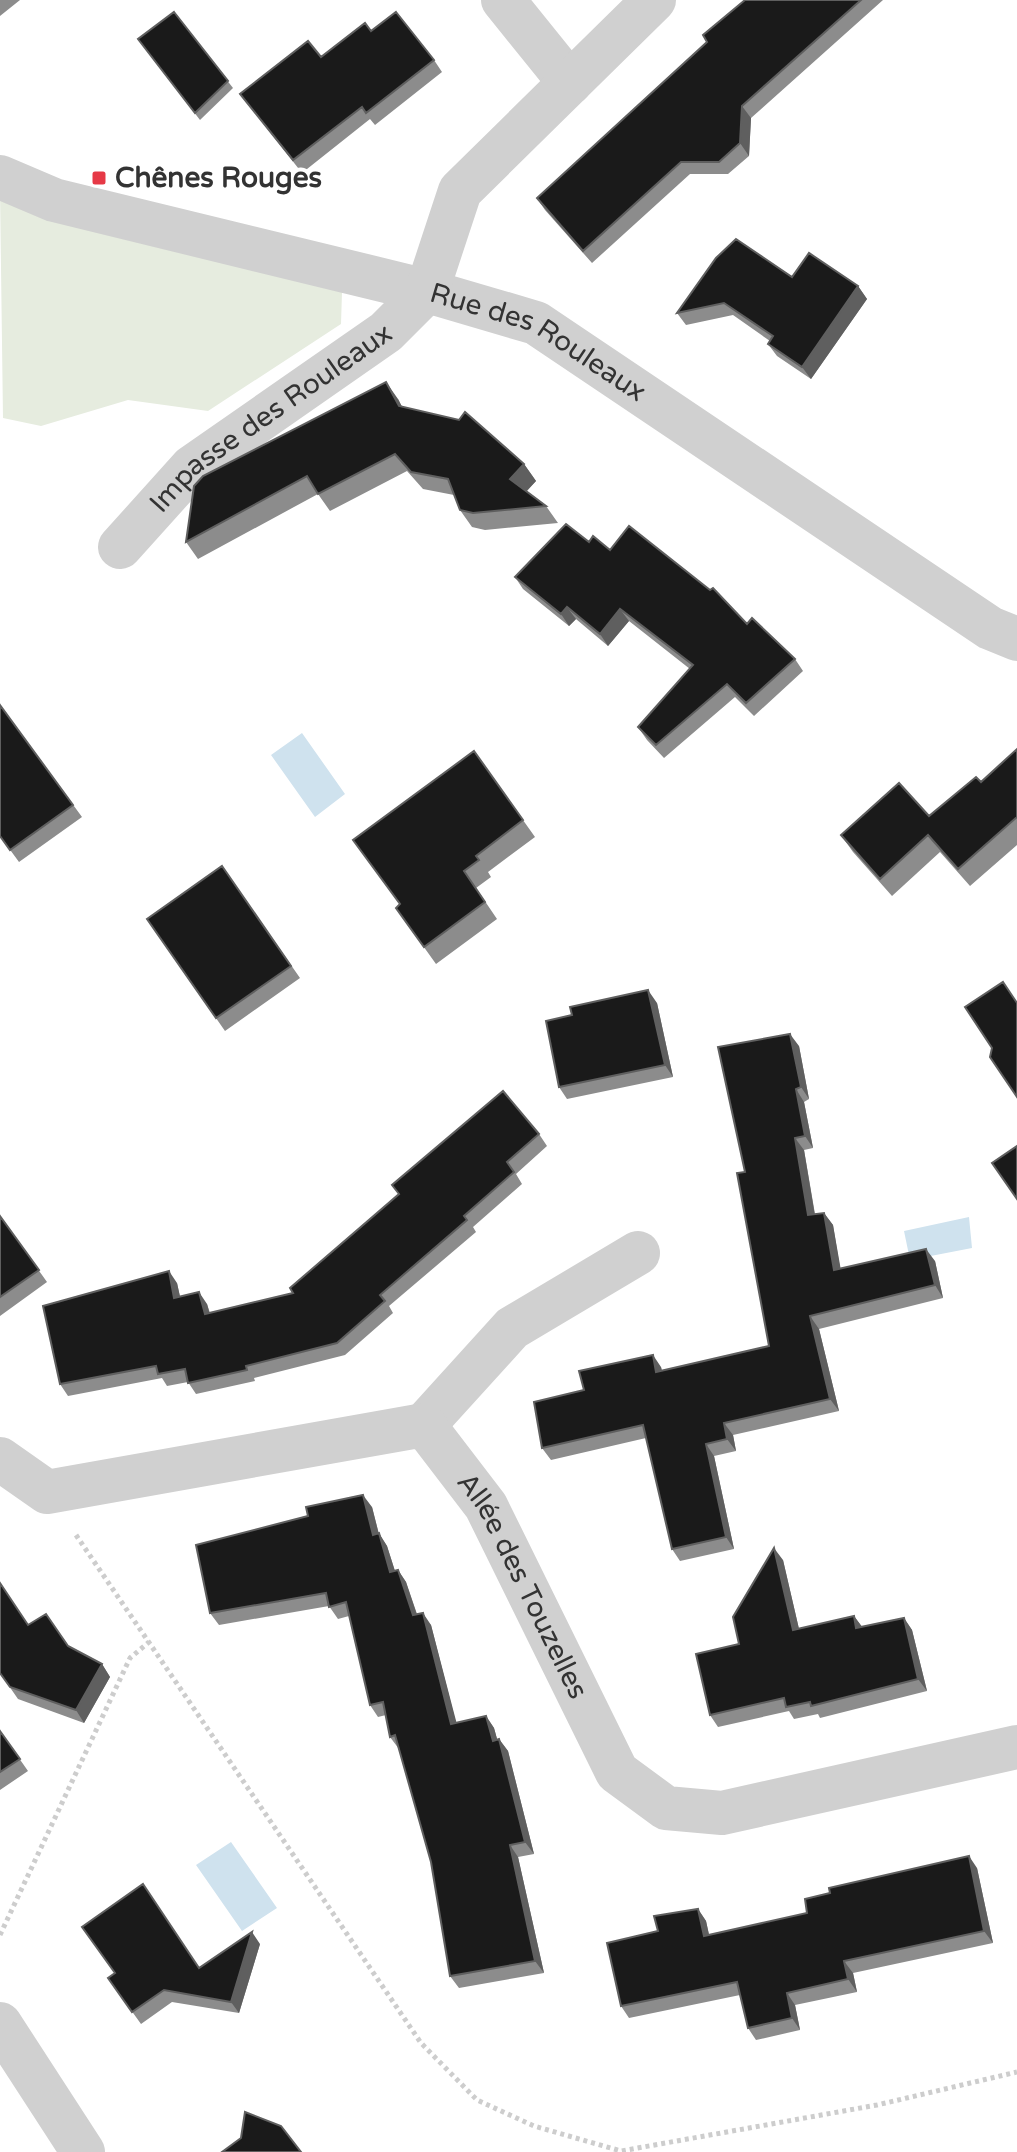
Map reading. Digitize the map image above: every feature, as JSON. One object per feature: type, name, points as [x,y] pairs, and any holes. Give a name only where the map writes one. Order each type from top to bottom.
[{"type":"street","points":[[503,0],[570,83]]},
{"type":"street","points":[[427,291],[460,191],[654,0]]},
{"type":"street","name":"Rue des Rouleaux","points":[[0,177],[54,200],[427,291],[536,323],[990,628],[1017,639]]},
{"type":"street","name":"Impasse des Rouleaux","points":[[120,547],[192,467],[386,332],[427,291]]},
{"type":"street","points":[[0,1459],[47,1492],[424,1425],[512,1328],[638,1253]]},
{"type":"street","name":"Allée des Touzelles","points":[[424,1425],[486,1506],[617,1772],[666,1808],[722,1813],[1017,1747]]},
{"type":"street","points":[[0,2024],[83,2152]]},
{"type":"path","points":[[47,1492],[421,2043],[477,2100],[534,2126],[621,2151],[877,2105],[1017,2072]]},
{"type":"path","points":[[0,1935],[130,1658],[149,1642]]},
{"type":"shaded area","points":[[0,191],[342,292],[341,324],[208,411],[128,400],[41,426],[3,418]]},
{"type":"water","points":[[302,733],[345,794],[315,817],[271,755]]},
{"type":"water","points":[[969,1217],[972,1248],[910,1260],[904,1231]]},
{"type":"water","points":[[231,1842],[277,1908],[242,1931],[196,1865]]},
{"type":"building","points":[[745,0],[861,0],[742,106],[740,143],[719,162],[681,162],[583,251],[537,198],[707,42],[703,35]]},
{"type":"building","points":[[174,12],[228,81],[195,113],[138,39]]},
{"type":"building","points":[[396,12],[434,60],[366,113],[362,107],[293,160],[240,94],[308,41],[321,57],[365,23],[371,31]]},
{"type":"building","points":[[736,239],[792,277],[809,253],[858,286],[802,367],[768,344],[773,336],[724,303],[677,313],[716,258]]},
{"type":"building","points":[[386,382],[399,406],[459,420],[465,412],[524,464],[510,479],[546,506],[473,513],[460,510],[448,479],[411,472],[395,454],[318,494],[307,476],[186,542],[194,486],[203,476]]},
{"type":"building","points":[[566,524],[589,542],[593,536],[610,550],[629,526],[710,590],[713,588],[747,624],[752,618],[795,659],[746,703],[727,684],[656,745],[638,727],[693,665],[620,609],[600,634],[567,607],[561,614],[515,577]]},
{"type":"building","points":[[0,705],[73,805],[10,850],[0,836]]},
{"type":"building","points":[[1017,749],[1017,817],[958,869],[928,835],[880,879],[841,835],[899,783],[929,816],[976,777],[981,782]]},
{"type":"building","points":[[474,751],[523,820],[476,856],[479,860],[464,871],[485,902],[424,947],[396,908],[400,904],[353,840]]},
{"type":"building","points":[[222,866],[291,966],[216,1018],[147,919]]},
{"type":"building","points":[[1003,982],[1017,1003],[1017,1097],[990,1057],[992,1048],[965,1007]]},
{"type":"building","points":[[648,990],[665,1065],[559,1087],[546,1021],[572,1015],[570,1007]]},
{"type":"building","points":[[790,1034],[801,1087],[796,1089],[805,1136],[795,1138],[808,1215],[824,1213],[834,1270],[926,1249],[935,1285],[810,1316],[830,1399],[724,1423],[727,1439],[706,1444],[726,1537],[672,1549],[643,1425],[542,1448],[534,1402],[584,1390],[579,1371],[653,1355],[656,1372],[769,1346],[737,1173],[745,1172],[718,1047]]},
{"type":"building","points":[[503,1091],[539,1134],[507,1162],[514,1172],[464,1216],[467,1220],[380,1295],[385,1301],[337,1343],[246,1366],[247,1370],[188,1383],[185,1369],[158,1374],[156,1366],[60,1384],[43,1306],[169,1271],[174,1298],[199,1292],[205,1314],[293,1293],[290,1288],[399,1194],[392,1185]]},
{"type":"building","points":[[1017,1146],[1017,1199],[992,1163]]},
{"type":"building","points":[[0,1216],[39,1270],[0,1297]]},
{"type":"building","points":[[363,1495],[373,1535],[379,1533],[390,1572],[398,1570],[413,1615],[423,1613],[451,1724],[486,1716],[493,1741],[499,1739],[525,1842],[510,1845],[535,1961],[450,1976],[431,1862],[395,1735],[390,1737],[383,1702],[370,1705],[346,1602],[329,1607],[326,1593],[210,1613],[196,1545],[308,1516],[306,1507]]},
{"type":"building","points":[[774,1548],[793,1630],[854,1616],[856,1628],[904,1618],[918,1679],[811,1706],[810,1702],[786,1707],[784,1698],[710,1715],[696,1654],[739,1644],[733,1617]]},
{"type":"building","points":[[0,1583],[28,1625],[46,1614],[68,1646],[102,1664],[76,1710],[10,1687],[0,1673]]},
{"type":"building","points":[[0,1731],[20,1759],[0,1772]]},
{"type":"building","points":[[969,1856],[984,1931],[844,1961],[848,1979],[787,1993],[792,2018],[748,2028],[737,1982],[621,2006],[607,1943],[658,1931],[654,1916],[698,1909],[704,1936],[807,1913],[805,1899],[830,1893],[829,1888]]},
{"type":"building","points":[[143,1884],[199,1968],[252,1932],[231,2002],[164,1990],[132,2012],[108,1978],[115,1973],[82,1927]]},
{"type":"building","points":[[245,2112],[281,2126],[301,2152],[222,2152],[241,2138]]},
{"type":"place","name":"Chênes Rouges","points":[[99,178]]}]
